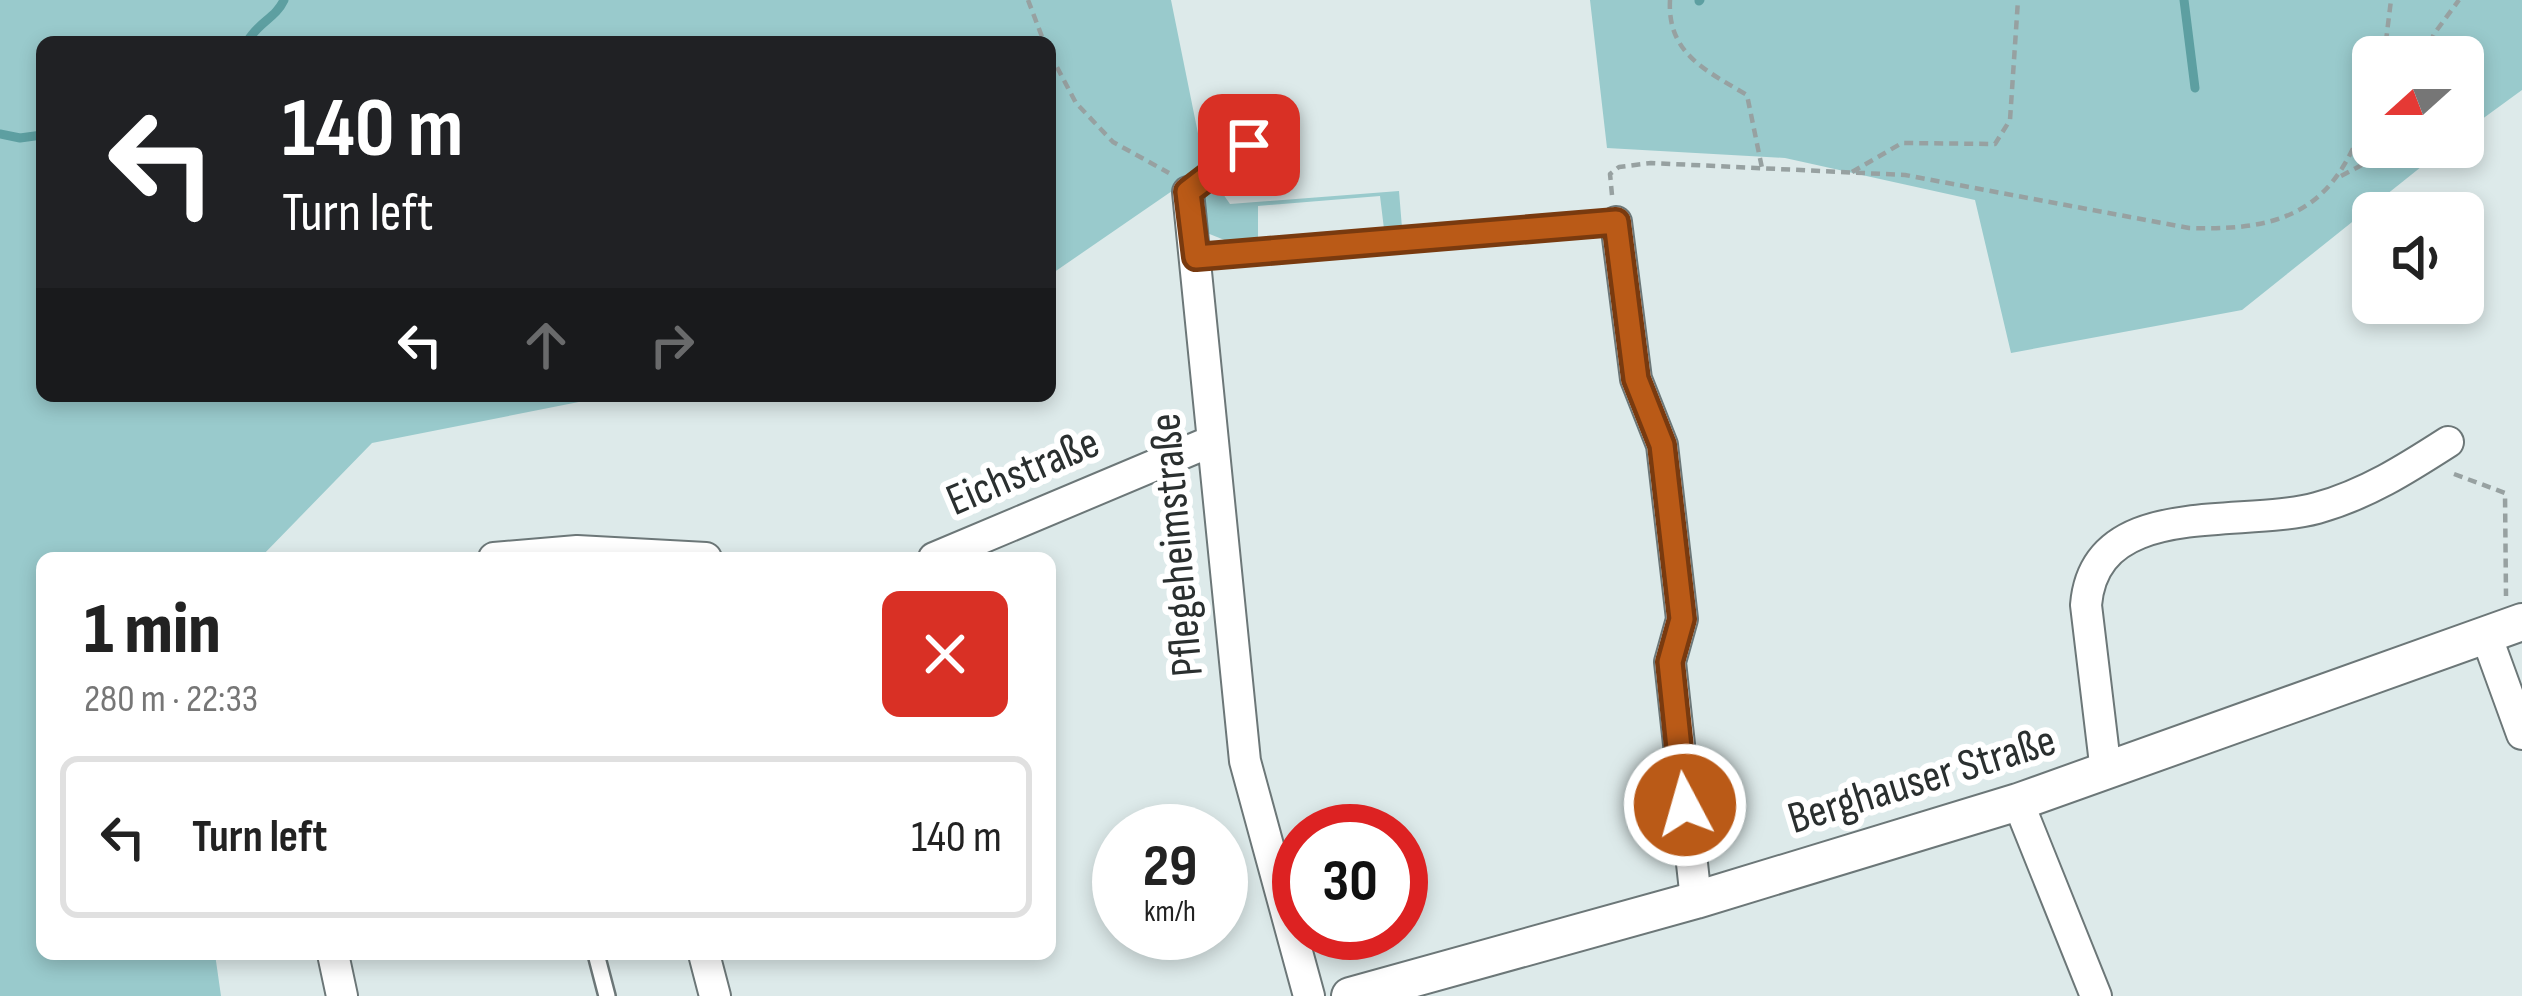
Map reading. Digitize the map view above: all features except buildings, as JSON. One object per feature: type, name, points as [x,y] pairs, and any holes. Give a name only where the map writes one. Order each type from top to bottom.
[{"type":"street","name":"Pflegeheimstraße","points":[[1188,192],[1245,761],[1309,996]]},
{"type":"street","points":[[1616,222],[1636,379],[1662,445],[1665,467],[1682,619],[1670,662],[1696,900]]},
{"type":"street","name":"Eichstraße","points":[[948,552],[1212,441]]},
{"type":"street","name":"Berghauser Straße","points":[[2106,772],[2086,605],[2087,586],[2105,551],[2122,539],[2153,529],[2316,508],[2372,490],[2448,442]]},
{"type":"street","name":"Berghauser Straße","points":[[1350,996],[1696,900],[2018,802],[2486,635],[2514,612]]},
{"type":"street","points":[[2486,635],[2522,734]]},
{"type":"street","points":[[2018,802],[2096,996]]},
{"type":"street","points":[[334,960],[342,996]]},
{"type":"street","points":[[706,960],[715,996]]},
{"type":"lane","points":[[1188,192],[1279,122]]},
{"type":"lane","points":[[1196,257],[1616,222]]},
{"type":"lane","points":[[598,960],[607,996]]},
{"type":"path","points":[[1028,0],[1042,36]]},
{"type":"path","points":[[1670,0],[1669,16],[1688,59],[1747,95],[1762,168]]},
{"type":"path","points":[[1847,174],[1902,143],[1995,145],[2010,120],[2018,0]]},
{"type":"path","points":[[2386,36],[2390,0]]},
{"type":"path","points":[[2433,36],[2459,0]]},
{"type":"path","points":[[1056,65],[1076,103],[1113,142],[1168,172],[1188,192]]},
{"type":"path","points":[[2341,176],[2352,148]]},
{"type":"path","points":[[1616,222],[1610,174],[1619,166],[1651,163],[1905,176],[2188,228],[2227,230],[2272,224],[2356,168]]},
{"type":"path","points":[[2472,482],[2505,494],[2514,612]]},
{"type":"shaded area","points":[[0,0],[1171,0],[1205,168],[1230,204],[1399,191],[1402,228],[1384,229],[1380,196],[1258,206],[1258,239],[1227,241],[1207,233],[1199,208],[1204,169],[1056,271],[1056,36],[36,36],[36,402],[579,402],[372,443],[266,552],[36,552],[36,960],[216,960],[221,996],[0,996]]},
{"type":"shaded area","points":[[1590,0],[2522,0],[2522,90],[2484,118],[2484,36],[2352,36],[2352,168],[2420,168],[2390,192],[2352,192],[2352,222],[2242,310],[2011,353],[1975,200],[1785,158],[1607,148]]},
{"type":"waterway","points":[[252,36],[284,0]]},
{"type":"waterway","points":[[2184,0],[2195,88]]},
{"type":"waterway","points":[[0,134],[36,136]]},
{"type":"route","points":[[1249,145],[1188,192],[1196,257],[1616,222],[1636,379],[1662,445],[1682,619],[1670,662],[1685,805]]}]
